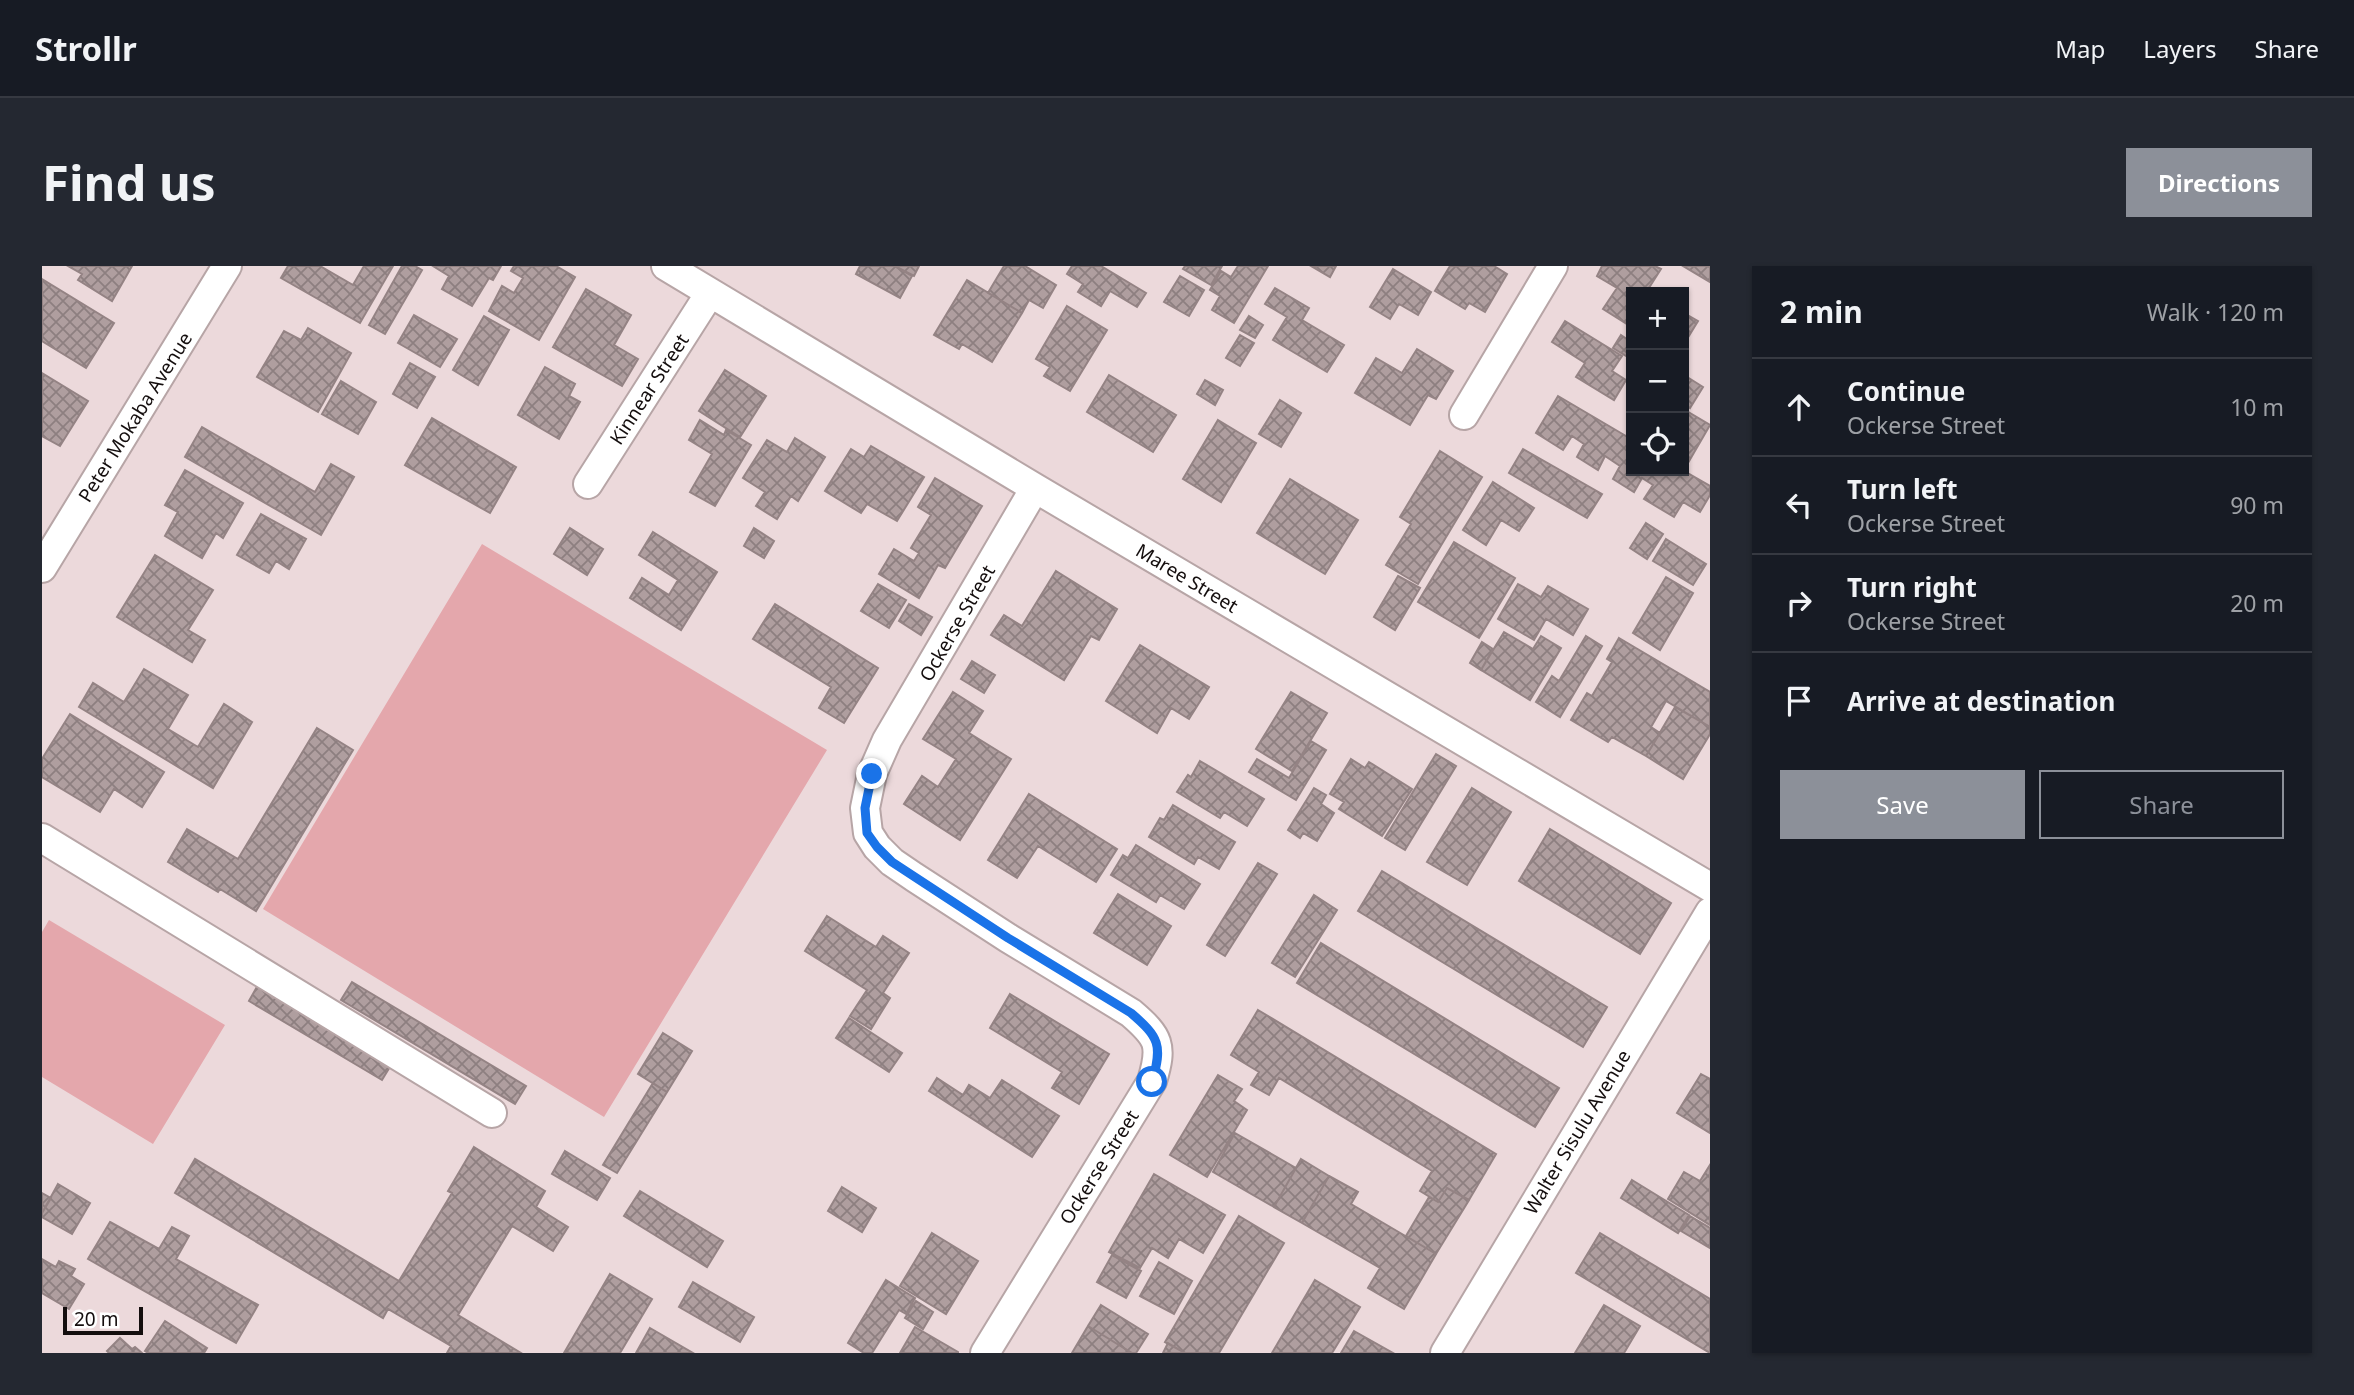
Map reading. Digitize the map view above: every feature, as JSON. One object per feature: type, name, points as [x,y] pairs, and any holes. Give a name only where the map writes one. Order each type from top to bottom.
[{"type":"street","name":"Peter Mokaba Avenue","points":[[42,568],[227,266]]},
{"type":"street","name":"Maree Street","points":[[666,266],[1035,488],[1710,887]]},
{"type":"street","points":[[1464,415],[1553,266]]},
{"type":"street","name":"Kinnear Street","points":[[588,484],[710,293]]},
{"type":"street","name":"Ockerse Street","points":[[985,1353],[1152,1082],[1159,1052],[1156,1038],[1149,1028],[1131,1013],[1008,938],[892,862],[867,833],[865,808],[872,774],[887,740],[1035,488]]},
{"type":"street","points":[[42,838],[492,1113]]},
{"type":"street","name":"Walter Sisulu Avenue","points":[[1445,1353],[1710,912]]},
{"type":"shaded area","points":[[482,544],[827,750],[604,1117],[263,909]]},
{"type":"shaded area","points":[[49,920],[225,1025],[153,1144],[42,1077],[42,932]]},
{"type":"building","points":[[68,266],[132,266],[112,301],[78,280],[82,274]]},
{"type":"building","points":[[288,266],[320,266],[353,285],[364,266],[393,266],[360,323],[281,278]]},
{"type":"building","points":[[402,266],[415,266],[422,270],[385,334],[369,325]]},
{"type":"building","points":[[433,266],[501,266],[493,280],[489,278],[472,306],[442,289],[449,276]]},
{"type":"building","points":[[514,266],[556,266],[575,277],[539,340],[489,311],[502,286],[514,293],[523,278],[511,271]]},
{"type":"building","points":[[860,266],[894,266],[912,276],[900,298],[856,274]]},
{"type":"building","points":[[895,266],[919,266],[914,276]]},
{"type":"building","points":[[1004,266],[1025,266],[1056,285],[1043,308],[1029,300],[1022,313],[988,293]]},
{"type":"building","points":[[1072,266],[1101,266],[1146,293],[1137,307],[1110,291],[1101,306],[1078,292],[1083,284],[1067,274]]},
{"type":"building","points":[[1185,266],[1222,266],[1211,285],[1183,269]]},
{"type":"building","points":[[1238,266],[1268,266],[1234,323],[1212,310],[1220,296],[1210,290],[1221,271],[1231,277]]},
{"type":"building","points":[[1311,266],[1336,266],[1330,277]]},
{"type":"building","points":[[1450,266],[1494,266],[1507,274],[1485,312],[1469,303],[1465,309],[1435,291]]},
{"type":"building","points":[[1602,266],[1655,266],[1661,269],[1650,287],[1626,287],[1626,323],[1603,309],[1617,288],[1597,276]]},
{"type":"building","points":[[1683,266],[1710,266],[1710,282]]},
{"type":"building","points":[[1393,269],[1431,292],[1418,315],[1399,304],[1390,319],[1370,307]]},
{"type":"building","points":[[1180,276],[1204,290],[1189,316],[1164,302]]},
{"type":"building","points":[[42,279],[114,323],[86,368],[42,341]]},
{"type":"building","points":[[967,280],[1022,313],[992,362],[962,344],[959,349],[934,335]]},
{"type":"building","points":[[1275,288],[1309,308],[1302,320],[1344,345],[1327,372],[1273,340],[1287,317],[1265,304]]},
{"type":"building","points":[[586,289],[631,315],[614,345],[638,359],[622,386],[553,347]]},
{"type":"building","points":[[1067,306],[1107,330],[1070,391],[1044,376],[1050,367],[1036,359]]},
{"type":"building","points":[[414,315],[457,339],[440,367],[398,343]]},
{"type":"building","points":[[484,316],[509,330],[478,385],[453,370]]},
{"type":"building","points":[[1249,316],[1263,325],[1255,338],[1240,330]]},
{"type":"building","points":[[1689,316],[1698,321],[1689,336]]},
{"type":"building","points":[[1565,321],[1622,356],[1612,371],[1626,380],[1614,400],[1576,377],[1585,363],[1552,342]]},
{"type":"building","points":[[308,328],[351,353],[318,412],[257,377],[284,331],[301,340]]},
{"type":"building","points":[[1240,335],[1254,343],[1240,366],[1226,358]]},
{"type":"building","points":[[1621,335],[1626,338],[1626,356],[1613,348]]},
{"type":"building","points":[[1417,349],[1453,371],[1436,399],[1428,395],[1410,425],[1355,393],[1376,358],[1402,373]]},
{"type":"building","points":[[410,363],[435,377],[417,408],[393,394]]},
{"type":"building","points":[[545,367],[575,384],[569,396],[580,402],[559,439],[518,415]]},
{"type":"building","points":[[725,370],[766,396],[740,437],[699,411]]},
{"type":"building","points":[[42,373],[88,401],[60,446],[42,436]]},
{"type":"building","points":[[1109,375],[1176,415],[1153,452],[1087,412]]},
{"type":"building","points":[[1689,378],[1703,387],[1689,407]]},
{"type":"building","points":[[1205,380],[1223,390],[1215,405],[1197,394]]},
{"type":"building","points":[[341,381],[376,402],[358,434],[322,414]]},
{"type":"building","points":[[1558,396],[1626,436],[1626,476],[1689,476],[1689,474],[1710,486],[1710,495],[1700,512],[1683,502],[1674,517],[1644,499],[1653,485],[1642,478],[1634,492],[1613,479],[1620,466],[1605,456],[1598,470],[1577,457],[1584,444],[1572,436],[1563,450],[1536,433]]},
{"type":"building","points":[[1280,400],[1301,413],[1281,447],[1259,434]]},
{"type":"building","points":[[1689,412],[1710,425],[1689,461]]},
{"type":"building","points":[[432,418],[516,467],[490,513],[405,465]]},
{"type":"building","points":[[700,420],[724,435],[726,430],[751,445],[715,506],[690,492],[712,454],[689,440]]},
{"type":"building","points":[[1218,420],[1256,443],[1221,502],[1183,479]]},
{"type":"building","points":[[202,427],[315,492],[331,464],[354,477],[321,535],[185,457]]},
{"type":"building","points":[[795,438],[825,457],[798,501],[791,496],[777,519],[756,506],[765,492],[743,478],[767,440],[787,452]]},
{"type":"building","points":[[871,446],[924,477],[897,521],[867,504],[861,513],[825,491],[851,449],[864,457]]},
{"type":"building","points":[[1523,449],[1602,494],[1587,518],[1509,473]]},
{"type":"building","points":[[1440,451],[1482,477],[1418,584],[1386,565],[1411,524],[1400,517]]},
{"type":"building","points":[[185,470],[243,503],[223,538],[216,533],[202,558],[165,536],[178,512],[165,505]]},
{"type":"building","points":[[935,478],[982,506],[945,568],[938,565],[919,598],[879,574],[894,549],[914,561],[919,553],[911,548],[931,515],[918,507]]},
{"type":"building","points":[[1290,479],[1358,520],[1325,574],[1257,533]]},
{"type":"building","points":[[1493,482],[1534,508],[1519,531],[1501,520],[1486,545],[1463,530]]},
{"type":"building","points":[[261,514],[306,539],[289,569],[276,561],[269,573],[237,555]]},
{"type":"building","points":[[1646,523],[1663,534],[1647,559],[1630,548]]},
{"type":"building","points":[[570,528],[603,549],[587,575],[554,554]]},
{"type":"building","points":[[754,528],[774,541],[764,558],[744,546]]},
{"type":"building","points":[[653,532],[717,572],[681,630],[630,598],[642,578],[669,595],[678,580],[639,555]]},
{"type":"building","points":[[1666,539],[1706,564],[1693,585],[1653,561]]},
{"type":"building","points":[[1454,542],[1515,578],[1479,638],[1418,602]]},
{"type":"building","points":[[155,555],[213,590],[188,630],[205,640],[192,662],[117,617]]},
{"type":"building","points":[[1056,571],[1117,609],[1099,640],[1091,636],[1064,680],[991,635],[1004,615],[1022,626]]},
{"type":"building","points":[[1398,576],[1420,588],[1395,630],[1374,617]]},
{"type":"building","points":[[1666,577],[1693,593],[1660,650],[1633,633]]},
{"type":"building","points":[[878,584],[906,600],[889,628],[861,611]]},
{"type":"building","points":[[1518,584],[1541,597],[1548,586],[1588,609],[1573,635],[1546,619],[1534,640],[1498,619]]},
{"type":"building","points":[[775,604],[878,668],[844,723],[819,708],[831,687],[753,639]]},
{"type":"building","points":[[909,604],[932,617],[921,635],[899,621]]},
{"type":"building","points":[[1504,632],[1533,649],[1541,636],[1561,648],[1530,700],[1481,670]]},
{"type":"building","points":[[1586,636],[1602,646],[1560,717],[1536,702],[1552,676],[1559,681]]},
{"type":"building","points":[[1619,638],[1710,692],[1710,727],[1666,701],[1651,727],[1660,733],[1646,756],[1612,737],[1608,742],[1571,720],[1587,693],[1592,696],[1612,662],[1607,659]]},
{"type":"building","points":[[1482,642],[1493,649],[1481,670],[1470,663]]},
{"type":"building","points":[[1140,645],[1209,687],[1189,719],[1171,708],[1157,733],[1106,701]]},
{"type":"building","points":[[972,661],[995,675],[984,693],[961,679]]},
{"type":"building","points":[[144,669],[188,695],[168,729],[198,747],[224,704],[252,722],[213,788],[79,707],[93,683],[124,702]]},
{"type":"building","points":[[953,692],[983,711],[969,733],[1011,759],[960,840],[904,804],[922,776],[938,787],[956,759],[923,739]]},
{"type":"building","points":[[1291,692],[1327,713],[1292,771],[1256,749]]},
{"type":"building","points":[[1675,707],[1710,727],[1710,734],[1683,779],[1646,756]]},
{"type":"building","points":[[70,714],[164,772],[142,807],[114,789],[100,812],[42,777],[42,759]]},
{"type":"building","points":[[317,728],[353,750],[256,911],[168,862],[187,829],[238,859]]},
{"type":"building","points":[[1311,741],[1326,750],[1296,800],[1249,772],[1257,759],[1289,778]]},
{"type":"building","points":[[1436,754],[1456,766],[1405,850],[1385,838]]},
{"type":"building","points":[[1351,759],[1365,768],[1369,762],[1412,789],[1382,836],[1339,809],[1344,802],[1330,794]]},
{"type":"building","points":[[1200,761],[1264,799],[1247,826],[1224,812],[1220,818],[1177,792],[1188,775],[1191,777]]},
{"type":"building","points":[[1314,788],[1326,795],[1321,804],[1334,813],[1317,841],[1303,833],[1300,838],[1288,830]]},
{"type":"building","points":[[1472,788],[1511,812],[1467,885],[1427,862]]},
{"type":"building","points":[[1029,794],[1117,849],[1096,882],[1038,846],[1017,878],[988,860]]},
{"type":"building","points":[[1173,805],[1235,842],[1219,869],[1198,857],[1194,864],[1149,837],[1160,818],[1164,820]]},
{"type":"building","points":[[1550,829],[1671,903],[1640,954],[1519,881]]},
{"type":"building","points":[[1136,845],[1200,884],[1184,909],[1160,895],[1156,902],[1111,875],[1123,855],[1128,858]]},
{"type":"building","points":[[1258,863],[1277,874],[1225,956],[1207,945]]},
{"type":"building","points":[[1382,871],[1607,1007],[1583,1047],[1358,911]]},
{"type":"building","points":[[1118,894],[1171,926],[1147,965],[1094,933]]},
{"type":"building","points":[[1314,895],[1337,910],[1295,977],[1272,963]]},
{"type":"building","points":[[827,916],[876,947],[883,936],[909,953],[883,993],[890,998],[871,1029],[850,1016],[867,990],[805,951]]},
{"type":"building","points":[[1321,943],[1559,1088],[1535,1127],[1297,983]]},
{"type":"building","points":[[352,982],[526,1086],[515,1104],[341,1000]]},
{"type":"building","points":[[258,985],[391,1065],[382,1080],[249,1001]]},
{"type":"building","points":[[1010,994],[1109,1054],[1079,1104],[1052,1088],[1062,1072],[990,1028]]},
{"type":"building","points":[[1258,1010],[1496,1154],[1469,1200],[1447,1188],[1438,1202],[1420,1191],[1432,1171],[1279,1078],[1269,1095],[1251,1085],[1259,1072],[1231,1055]]},
{"type":"building","points":[[849,1018],[902,1053],[889,1072],[836,1038]]},
{"type":"building","points":[[663,1033],[692,1051],[667,1092],[638,1074]]},
{"type":"building","points":[[1701,1074],[1710,1079],[1710,1133],[1677,1113]]},
{"type":"building","points":[[1218,1075],[1242,1089],[1234,1101],[1247,1110],[1207,1177],[1170,1155]]},
{"type":"building","points":[[937,1078],[963,1095],[969,1085],[990,1098],[1002,1080],[1059,1116],[1032,1157],[929,1091]]},
{"type":"building","points":[[653,1083],[667,1092],[617,1173],[603,1165]]},
{"type":"building","points":[[1235,1133],[1296,1168],[1274,1207],[1213,1172]]},
{"type":"building","points":[[474,1147],[545,1191],[536,1207],[568,1227],[553,1251],[512,1226],[458,1315],[521,1353],[447,1353],[451,1346],[388,1309],[383,1318],[175,1193],[195,1159],[399,1281],[452,1193],[448,1191]]},
{"type":"building","points":[[565,1151],[610,1178],[597,1200],[552,1174]]},
{"type":"building","points":[[1301,1159],[1329,1176],[1302,1223],[1274,1207]]},
{"type":"building","points":[[1710,1165],[1710,1225],[1668,1199],[1684,1172],[1700,1181]]},
{"type":"building","points":[[1154,1174],[1225,1215],[1203,1253],[1179,1239],[1168,1258],[1152,1248],[1140,1268],[1109,1252]]},
{"type":"building","points":[[1329,1176],[1358,1192],[1351,1204],[1436,1254],[1404,1309],[1368,1288],[1380,1268],[1302,1223]]},
{"type":"building","points":[[1632,1180],[1689,1215],[1678,1233],[1621,1198]]},
{"type":"building","points":[[58,1184],[90,1203],[72,1234],[42,1217]]},
{"type":"building","points":[[842,1187],[876,1208],[862,1232],[828,1211]]},
{"type":"building","points":[[1447,1188],[1469,1200],[1436,1254],[1406,1236],[1429,1197],[1438,1202]]},
{"type":"building","points":[[640,1191],[723,1241],[707,1267],[624,1216]]},
{"type":"building","points":[[42,1193],[51,1198],[42,1213]]},
{"type":"building","points":[[1239,1216],[1284,1243],[1219,1353],[1185,1353],[1165,1342]]},
{"type":"building","points":[[1690,1216],[1710,1228],[1710,1248],[1681,1231]]},
{"type":"building","points":[[110,1222],[159,1249],[172,1227],[189,1236],[176,1259],[258,1305],[236,1343],[88,1259]]},
{"type":"building","points":[[932,1233],[978,1261],[946,1314],[900,1286]]},
{"type":"building","points":[[1600,1233],[1710,1299],[1710,1353],[1576,1273]]},
{"type":"building","points":[[1112,1255],[1141,1271],[1126,1298],[1097,1282]]},
{"type":"building","points":[[42,1259],[56,1267],[59,1261],[75,1269],[71,1276],[84,1284],[69,1309],[42,1293]]},
{"type":"building","points":[[1159,1262],[1192,1281],[1174,1314],[1140,1296]]},
{"type":"building","points":[[610,1274],[652,1299],[620,1353],[564,1353]]},
{"type":"building","points":[[886,1280],[915,1298],[906,1314],[899,1310],[872,1353],[864,1353],[848,1343]]},
{"type":"building","points":[[1315,1280],[1360,1307],[1332,1353],[1272,1353]]},
{"type":"building","points":[[693,1282],[754,1317],[740,1342],[679,1307]]},
{"type":"building","points":[[916,1301],[933,1312],[923,1329],[905,1318]]},
{"type":"building","points":[[1101,1305],[1148,1334],[1136,1353],[1088,1326]]},
{"type":"building","points":[[1604,1305],[1640,1326],[1624,1353],[1575,1353]]},
{"type":"building","points":[[165,1321],[207,1348],[204,1353],[145,1351]]},
{"type":"building","points":[[1088,1326],[1132,1353],[1072,1353]]},
{"type":"building","points":[[915,1327],[958,1352],[958,1353],[900,1353]]},
{"type":"building","points":[[650,1328],[693,1353],[636,1353]]},
{"type":"building","points":[[1354,1331],[1393,1353],[1341,1353]]},
{"type":"building","points":[[120,1338],[132,1349],[135,1347],[142,1353],[109,1353],[107,1351]]},
{"type":"building","points":[[1168,1343],[1185,1353],[1163,1353]]},
{"type":"route","points":[[872,774],[865,808],[867,833],[877,847],[892,862],[914,877],[1131,1013],[1149,1028],[1156,1038],[1159,1052],[1152,1082]]}]
